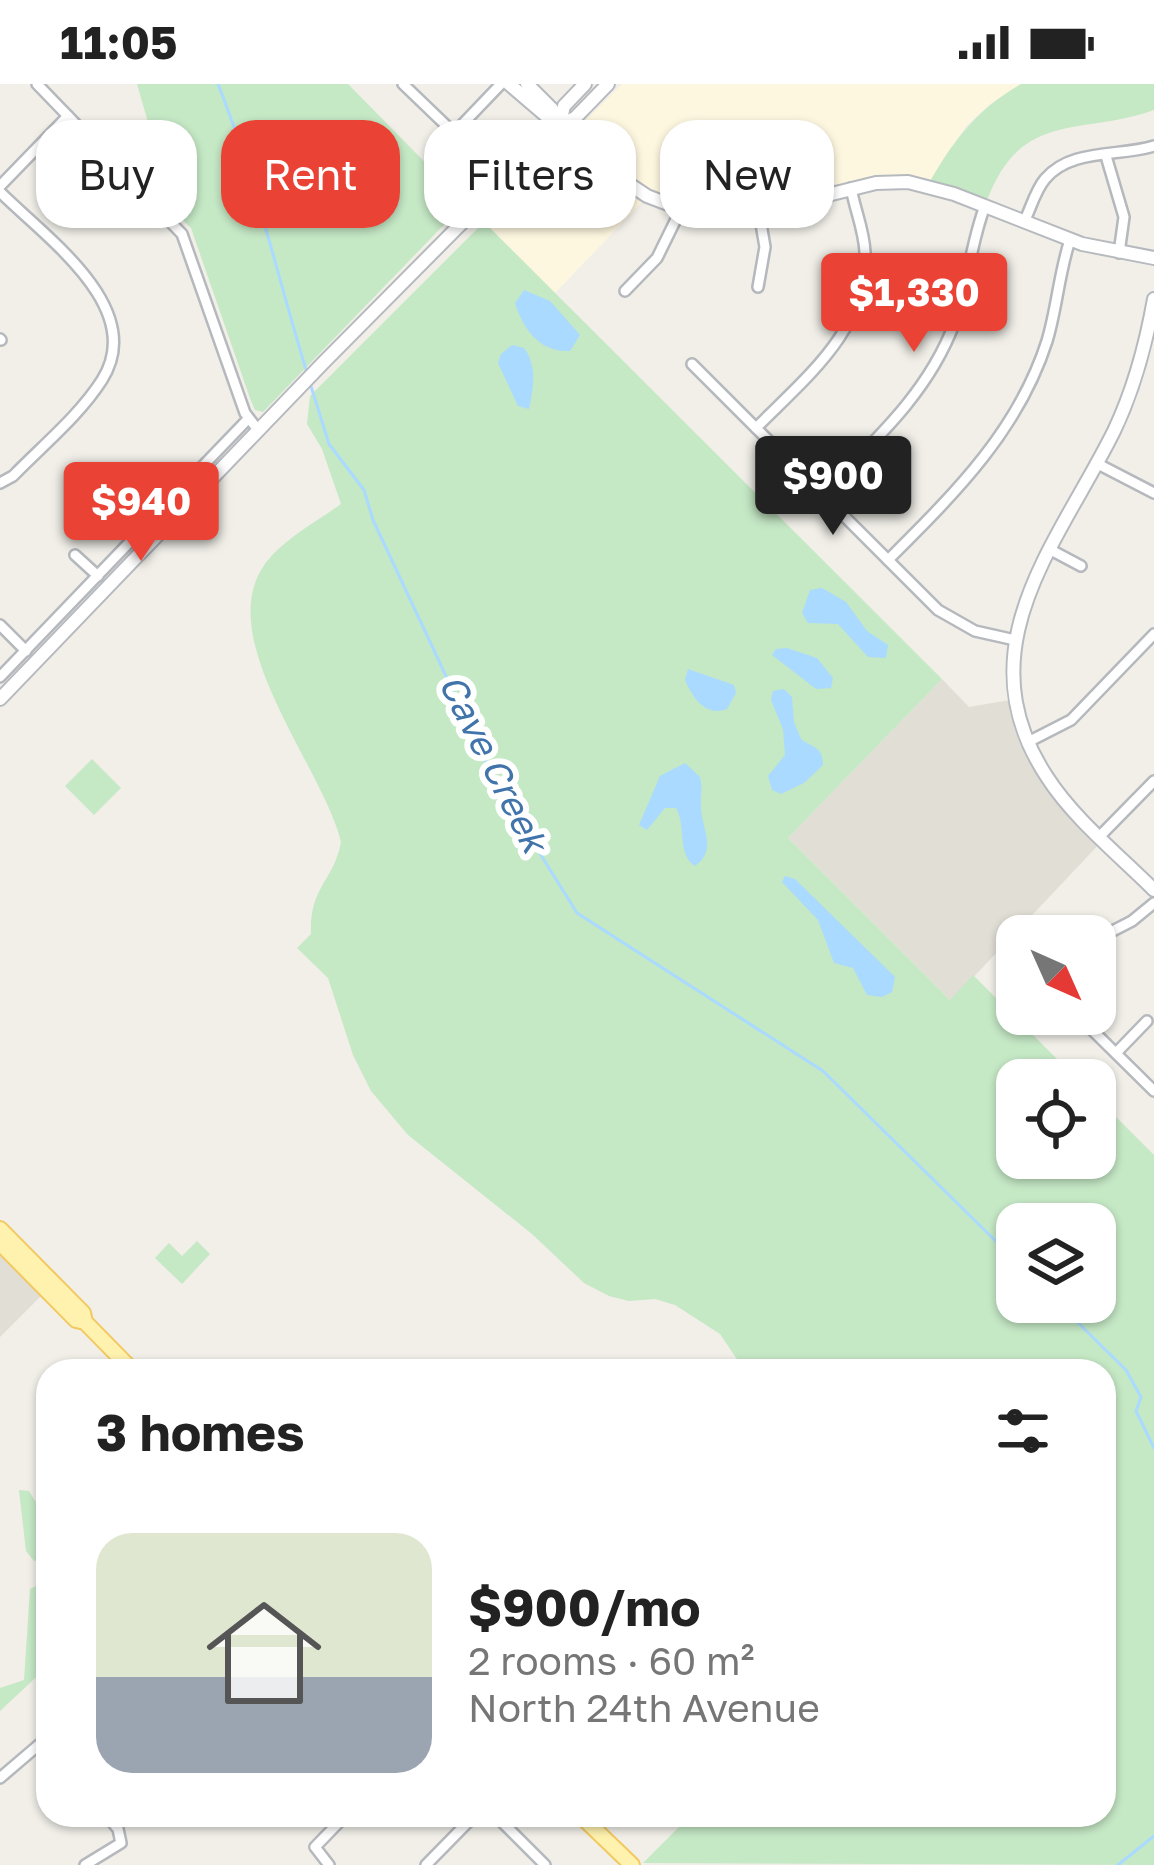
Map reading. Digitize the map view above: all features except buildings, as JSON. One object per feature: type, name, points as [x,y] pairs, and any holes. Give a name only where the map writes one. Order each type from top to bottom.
[{"type":"main road","points":[[0,1229],[122,1359]]},
{"type":"main road","points":[[0,1243],[76,1320],[85,1322]]},
{"type":"main road","points":[[598,1827],[632,1865]]},
{"type":"street","points":[[37,84],[182,234],[253,425]]},
{"type":"street","points":[[403,84],[440,120]]},
{"type":"street","points":[[468,120],[505,84],[550,120]]},
{"type":"street","points":[[527,84],[557,120]]},
{"type":"street","points":[[560,120],[564,106],[585,84]]},
{"type":"street","points":[[570,120],[608,84]]},
{"type":"street","points":[[0,483],[13,476],[92,394],[107,370],[114,340],[111,316],[100,295],[0,189],[68,116]]},
{"type":"street","points":[[1024,222],[1044,180],[1058,168],[1079,158],[1154,146]]},
{"type":"street","points":[[1106,156],[1124,217],[1119,253]]},
{"type":"street","points":[[834,192],[908,182],[1070,240],[1154,258]]},
{"type":"street","points":[[756,428],[837,344],[858,303],[865,256],[851,188]]},
{"type":"street","points":[[822,494],[926,380],[953,326],[985,206]]},
{"type":"street","points":[[0,699],[98,576],[172,499],[292,395],[456,228]]},
{"type":"street","points":[[625,291],[657,258],[672,228]]},
{"type":"street","points":[[758,287],[765,247],[762,228]]},
{"type":"street","points":[[888,560],[976,470],[1009,424],[1046,344],[1070,240]]},
{"type":"street","points":[[1154,299],[1132,385],[1096,464],[1028,590],[1015,640],[1014,687],[1028,742],[1052,785],[1154,890]]},
{"type":"street","points":[[208,355],[224,350]]},
{"type":"street","points":[[692,364],[955,622],[1015,640]]},
{"type":"street","points":[[0,677],[31,656],[253,425]]},
{"type":"street","points":[[1096,464],[1154,493]]},
{"type":"street","points":[[150,477],[172,499]]},
{"type":"street","points":[[1049,549],[1081,566]]},
{"type":"street","points":[[75,554],[98,576]]},
{"type":"street","points":[[0,625],[31,656]]},
{"type":"street","points":[[1028,742],[1070,720],[1154,634]]},
{"type":"street","points":[[1100,836],[1154,781]]},
{"type":"street","points":[[1116,929],[1154,903]]},
{"type":"street","points":[[1116,1053],[1147,1021]]},
{"type":"street","points":[[1098,1035],[1154,1091]]},
{"type":"street","points":[[0,1778],[36,1750]]},
{"type":"street","points":[[85,1865],[121,1844],[116,1827]]},
{"type":"street","points":[[328,1865],[315,1847],[334,1827]]},
{"type":"street","points":[[426,1865],[463,1827]]},
{"type":"street","points":[[507,1827],[545,1865]]},
{"type":"shaded area","points":[[622,84],[1021,84],[966,126],[928,185],[908,182],[834,196],[834,120],[660,120],[660,200],[647,197],[636,208],[636,120],[586,120]]},
{"type":"shaded area","points":[[490,228],[617,228],[555,293]]},
{"type":"shaded area","points":[[942,679],[969,707],[1016,699],[1043,771],[1103,840],[1032,915],[996,915],[996,953],[951,1001],[788,838]]},
{"type":"shaded area","points":[[0,1253],[41,1296],[0,1337]]},
{"type":"green space","points":[[137,84],[348,84],[383,120],[221,120],[221,228],[400,228],[400,137],[424,161],[424,228],[441,228],[263,412],[255,410],[251,401],[191,228],[197,228],[197,120],[147,120]]},
{"type":"green space","points":[[1021,84],[1154,84],[1154,110],[1054,131],[1033,140],[1015,153],[999,175],[985,206],[928,185],[967,128]]},
{"type":"green space","points":[[478,228],[490,228],[942,679],[788,838],[950,1000],[973,975],[996,998],[996,1035],[1033,1035],[1057,1059],[996,1059],[996,1179],[1116,1179],[1116,1117],[1154,1155],[1154,1865],[643,1863],[679,1827],[1116,1827],[1116,1359],[737,1359],[720,1334],[675,1305],[655,1299],[629,1301],[584,1283],[532,1234],[408,1135],[371,1091],[353,1055],[328,978],[297,948],[311,934],[314,905],[341,842],[331,812],[277,705],[252,631],[252,597],[263,567],[289,540],[341,504],[322,449],[307,424],[310,396]]},
{"type":"green space","points":[[92,759],[121,788],[94,815],[65,786]]},
{"type":"green space","points":[[197,1241],[210,1254],[182,1284],[155,1258],[169,1243],[182,1256]]},
{"type":"green space","points":[[19,1490],[29,1491],[36,1502],[36,1560],[26,1551]]},
{"type":"green space","points":[[36,1586],[36,1677],[0,1711],[0,1688],[24,1680],[30,1589]]},
{"type":"water","points":[[524,290],[550,301],[580,335],[570,351],[542,344],[528,330],[515,303]]},
{"type":"water","points":[[512,345],[524,348],[531,363],[529,409],[518,406],[498,363]]},
{"type":"water","points":[[822,588],[846,602],[867,631],[888,645],[886,658],[868,657],[838,624],[808,623],[802,613],[810,590]]},
{"type":"water","points":[[776,649],[817,658],[833,678],[831,688],[816,689],[772,655]]},
{"type":"water","points":[[688,669],[734,685],[736,693],[727,709],[712,710],[701,704],[685,680]]},
{"type":"water","points":[[784,689],[792,697],[801,739],[819,751],[823,765],[804,783],[781,794],[772,790],[768,776],[785,755],[783,729],[771,700],[773,691]]},
{"type":"water","points":[[685,763],[700,777],[707,840],[706,854],[695,866],[686,854],[676,808],[665,808],[647,830],[639,825],[660,776]]},
{"type":"water","points":[[785,876],[795,879],[895,977],[892,992],[882,997],[867,995],[853,968],[834,963],[818,920],[782,882]]},
{"type":"waterway","name":"Cave Creek","points":[[218,84],[255,191],[307,373]]},
{"type":"waterway","name":"Cave Creek","points":[[310,383],[329,444],[364,490],[373,520],[496,783],[577,913],[823,1071],[996,1241]]},
{"type":"waterway","name":"Cave Creek","points":[[1078,1323],[1115,1359]]},
{"type":"waterway","name":"Cave Creek","points":[[1116,1360],[1141,1397],[1136,1411],[1154,1448]]},
{"type":"waterway","name":"Cave Creek","points":[[1118,1865],[1154,1836]]}]
